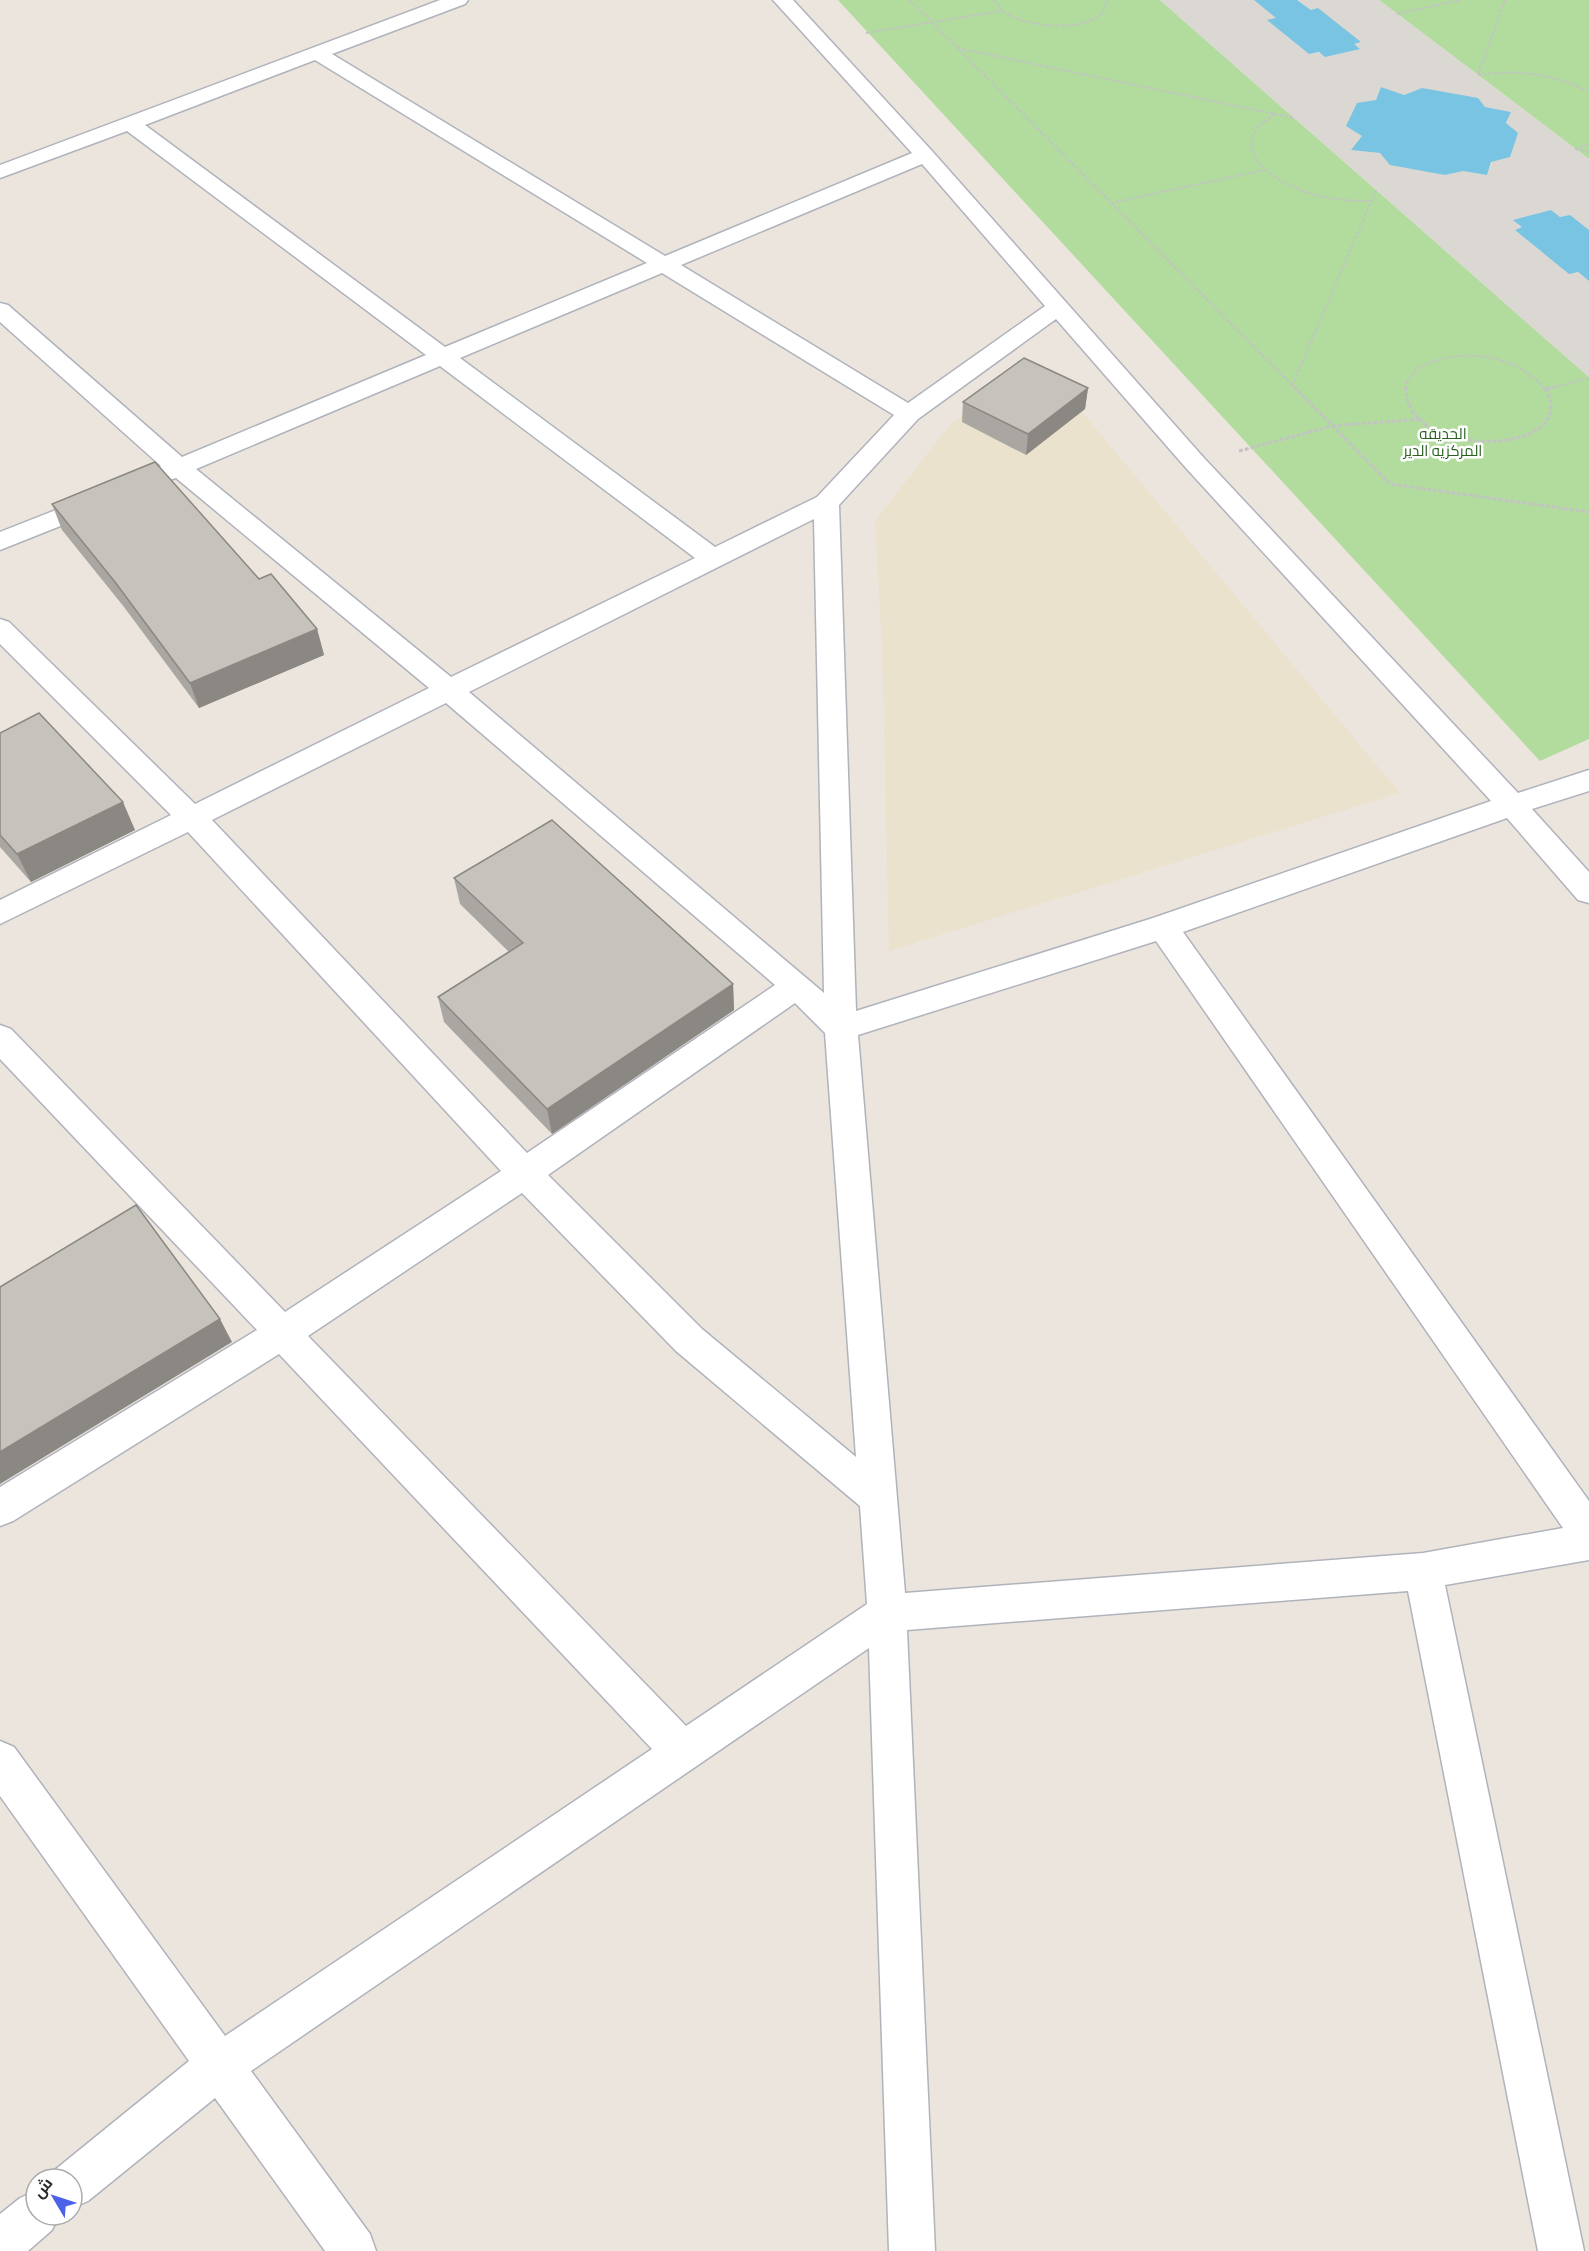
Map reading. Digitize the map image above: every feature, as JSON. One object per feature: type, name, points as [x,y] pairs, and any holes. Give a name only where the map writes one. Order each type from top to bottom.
[{"type":"street","points":[[0,172],[458,0]]},
{"type":"street","points":[[783,0],[925,155],[1056,308],[1195,463],[1512,805],[1589,892]]},
{"type":"street","points":[[317,53],[909,414]]},
{"type":"street","points":[[129,123],[714,559]]},
{"type":"street","points":[[147,481],[925,155]]},
{"type":"street","points":[[0,913],[826,503],[909,414],[1056,308]]},
{"type":"street","points":[[3,316],[179,468],[450,691],[797,986],[842,1028]]},
{"type":"street","points":[[0,543],[116,494]]},
{"type":"street","points":[[826,503],[842,1028],[887,1613],[912,2251]]},
{"type":"street","points":[[0,628],[192,818],[524,1173],[689,1340],[878,1498]]},
{"type":"street","points":[[842,1028],[1163,927],[1589,780]]},
{"type":"street","points":[[1163,927],[1589,1533]]},
{"type":"street","points":[[0,1509],[283,1333],[524,1173],[797,986]]},
{"type":"street","points":[[0,1038],[682,1752]]},
{"type":"street","points":[[84,2175],[219,2066],[887,1613],[1423,1571],[1589,1542]]},
{"type":"street","points":[[1423,1571],[1561,2251]]},
{"type":"street","points":[[0,1761],[353,2251]]},
{"type":"street","points":[[0,2244],[24,2224]]},
{"type":"path","points":[[910,0],[1390,484],[1589,512]]},
{"type":"path","points":[[994,0],[1001,11],[1014,19],[1052,26],[1089,21],[1102,14],[1108,5],[1108,0]]},
{"type":"path","points":[[1397,14],[1460,0]]},
{"type":"path","points":[[1505,0],[1478,75],[1500,71],[1525,71],[1573,83],[1589,92]]},
{"type":"path","points":[[821,42],[930,21],[1001,11]]},
{"type":"path","points":[[956,47],[1294,118]]},
{"type":"path","points":[[1275,114],[1259,125],[1252,139],[1253,155],[1264,170],[1284,184],[1310,194],[1341,200],[1372,201]]},
{"type":"path","points":[[1589,144],[1575,149],[1589,152]]},
{"type":"path","points":[[1111,203],[1264,170]]},
{"type":"path","points":[[1292,386],[1376,190]]},
{"type":"path","points":[[1472,356],[1513,365],[1533,375],[1547,389],[1554,403],[1553,416],[1544,428],[1529,437],[1508,442],[1485,442],[1461,438],[1439,430],[1421,419],[1409,405],[1405,390],[1409,376],[1421,365],[1441,358],[1472,356]]},
{"type":"path","points":[[1547,389],[1589,378]]},
{"type":"path","points":[[1195,463],[1332,426],[1421,419]]},
{"type":"shaded area","points":[[1160,0],[1254,0],[1277,18],[1268,21],[1309,54],[1359,48],[1353,44],[1361,42],[1297,0],[1379,0],[1589,159],[1589,230],[1570,215],[1560,217],[1551,210],[1514,220],[1523,227],[1515,230],[1589,281],[1589,377]],"holes":[[[1381,87],[1404,95],[1423,88],[1485,107],[1511,112],[1487,175],[1463,171],[1445,175],[1380,153],[1352,150],[1362,136]]]},
{"type":"shaded area","points":[[1042,364],[1400,793],[889,951],[882,648],[875,521],[951,423]]},
{"type":"green space","name":"الحديقه المركزيه الدير","points":[[838,0],[1160,0],[1589,377],[1589,739],[1540,761]]},
{"type":"green space","points":[[1379,0],[1589,0],[1589,159]]},
{"type":"water","points":[[1254,0],[1297,0],[1311,10],[1318,8],[1361,42],[1354,44],[1360,49],[1325,57],[1319,52],[1309,54],[1267,20],[1276,18]]},
{"type":"water","points":[[1381,87],[1404,95],[1422,88],[1478,98],[1485,107],[1511,112],[1506,123],[1518,133],[1510,157],[1491,162],[1487,175],[1463,171],[1445,175],[1390,165],[1380,153],[1351,150],[1362,136],[1346,126],[1357,103],[1376,100]]},
{"type":"water","points":[[1551,210],[1560,217],[1570,215],[1589,230],[1589,281],[1578,272],[1569,274],[1515,230],[1522,227],[1513,220]]},
{"type":"building","points":[[1024,358],[1088,388],[1028,434],[963,402]]},
{"type":"building","points":[[155,462],[259,579],[271,574],[317,629],[190,683],[115,582],[52,504]]},
{"type":"building","points":[[39,713],[123,802],[17,854],[0,835],[0,733]]},
{"type":"building","points":[[552,820],[733,984],[547,1109],[438,997],[523,943],[454,878]]},
{"type":"building","points":[[136,1205],[220,1319],[0,1452],[0,1287]]}]
